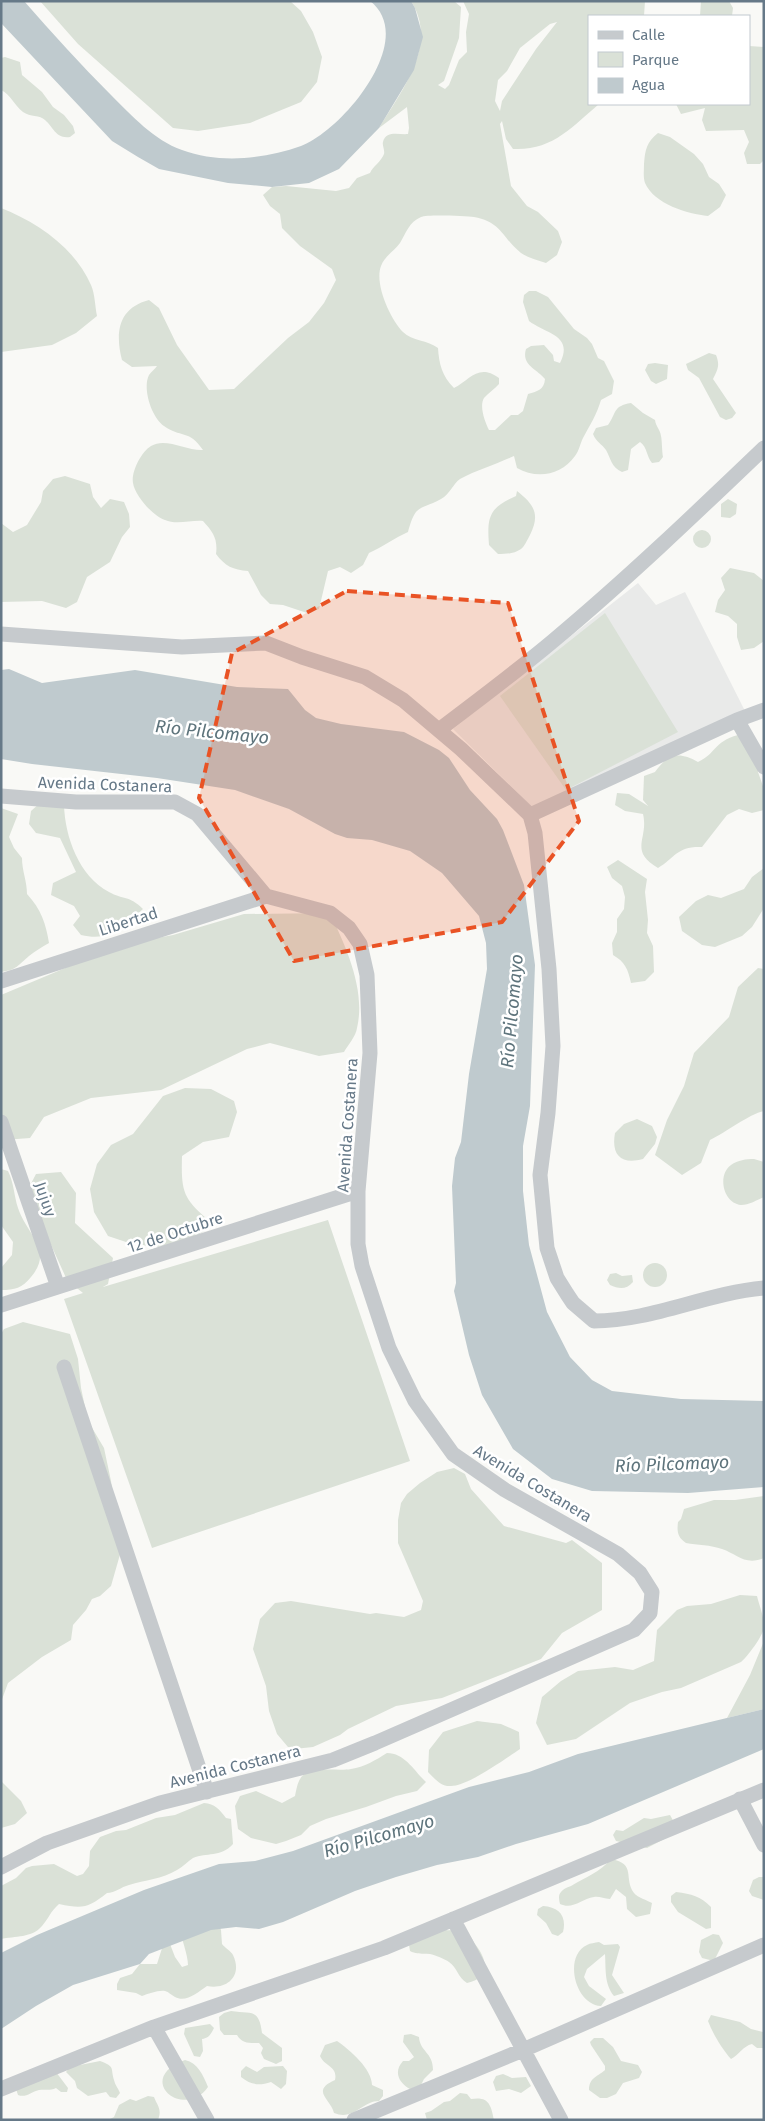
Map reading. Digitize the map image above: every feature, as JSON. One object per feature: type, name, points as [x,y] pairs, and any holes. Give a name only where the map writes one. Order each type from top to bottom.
[{"type":"street","points":[[439,730],[552,642],[618,585],[674,535],[764,448]]},
{"type":"street","points":[[1,634],[182,647],[266,643],[302,657],[365,677],[403,700],[462,749],[530,815],[535,833],[549,969],[553,1046],[548,1113],[540,1175],[547,1248],[557,1278],[573,1303],[594,1321],[619,1321],[739,1290],[764,1288]]},
{"type":"street","points":[[530,815],[737,720],[764,710]]},
{"type":"street","points":[[737,720],[764,768]]},
{"type":"street","name":"Avenida Costanera","points":[[1,796],[76,802],[175,802],[197,814],[266,896],[330,913],[348,928],[360,944],[368,974],[370,1053],[358,1192],[358,1244],[362,1266],[389,1348],[415,1401],[453,1454],[505,1490],[618,1554],[640,1573],[652,1592],[650,1613],[634,1630],[375,1743],[333,1760],[160,1803],[47,1843],[1,1867]]},
{"type":"street","name":"Libertad","points":[[1,980],[266,896]]},
{"type":"street","name":"Jujuy","points":[[1,1122],[58,1287]]},
{"type":"street","name":"12 de Octubre","points":[[1,1305],[358,1192]]},
{"type":"street","points":[[64,1367],[207,1792]]},
{"type":"street","points":[[1,2089],[154,2027],[384,1948],[764,1790]]},
{"type":"street","points":[[740,1799],[764,1845]]},
{"type":"street","points":[[453,1919],[561,2120]]},
{"type":"street","points":[[354,2120],[523,2050],[764,1945]]},
{"type":"street","points":[[154,2027],[207,2120]]},
{"type":"highlighted area","points":[[347,591],[508,603],[579,821],[502,922],[294,961],[199,798],[232,653]]},
{"type":"shaded area","points":[[638,583],[656,605],[685,592],[745,711],[533,808],[453,729]]},
{"type":"green space","points":[[40,1],[290,1],[301,11],[313,32],[322,57],[317,82],[301,102],[250,123],[198,131],[173,128],[78,44]]},
{"type":"green space","points":[[411,1],[454,1],[461,7],[459,38],[444,81],[438,85],[445,89],[449,85],[459,60],[467,52],[466,32],[469,14],[463,1],[645,1],[644,15],[588,15],[588,105],[598,105],[580,121],[550,142],[527,149],[513,149],[506,139],[502,121],[500,124],[511,186],[527,206],[538,212],[558,231],[562,242],[557,255],[546,263],[527,256],[521,253],[501,231],[483,219],[463,216],[425,216],[417,219],[411,225],[400,243],[382,263],[379,274],[385,301],[398,326],[407,335],[430,343],[438,348],[442,370],[454,388],[480,372],[492,374],[499,378],[499,384],[484,398],[482,405],[489,430],[495,430],[511,415],[518,415],[523,411],[528,394],[538,391],[543,386],[545,379],[528,363],[525,354],[526,349],[531,346],[544,345],[553,355],[554,361],[560,363],[563,354],[563,346],[556,336],[529,321],[523,302],[524,295],[529,291],[536,291],[548,297],[574,329],[592,344],[598,358],[604,361],[614,381],[612,394],[601,400],[576,454],[563,468],[548,474],[532,474],[517,468],[514,456],[460,479],[444,497],[416,512],[408,532],[369,553],[363,565],[351,573],[340,567],[328,571],[319,609],[307,613],[283,605],[270,604],[261,595],[248,571],[230,567],[216,554],[214,536],[203,521],[174,522],[160,518],[150,510],[137,494],[133,483],[134,473],[137,463],[151,446],[163,443],[203,450],[189,436],[170,430],[156,417],[149,403],[147,381],[149,375],[157,366],[132,367],[122,360],[119,331],[125,315],[139,304],[149,300],[159,308],[177,345],[209,390],[234,389],[288,338],[309,322],[324,303],[336,280],[332,269],[300,246],[282,228],[280,214],[270,206],[263,195],[272,187],[286,186],[336,191],[349,188],[357,178],[370,173],[384,154],[383,142],[385,138],[390,134],[408,134],[407,107],[379,128],[414,67],[419,51],[421,34],[419,18]],"holes":[[[557,22],[536,49],[502,101],[500,111],[495,101],[498,80],[507,71],[520,48],[550,24]]]},
{"type":"green space","points":[[701,1],[729,1],[733,8],[732,15],[700,15]]},
{"type":"green space","points":[[750,46],[764,47],[764,160],[760,164],[747,164],[744,153],[749,142],[744,130],[706,131],[702,120],[705,108],[681,114],[676,105],[750,105]]},
{"type":"green space","points":[[5,57],[20,62],[22,75],[42,92],[53,107],[64,115],[73,126],[75,133],[70,137],[58,135],[43,118],[23,112],[1,90],[1,58]]},
{"type":"green space","points":[[658,133],[670,137],[694,154],[703,164],[709,177],[719,184],[726,195],[720,207],[708,216],[672,207],[649,190],[644,178],[644,159],[649,143]]},
{"type":"green space","points":[[1,208],[28,221],[54,238],[75,259],[92,289],[97,316],[76,333],[52,345],[1,352]]},
{"type":"green space","points":[[709,353],[716,355],[718,362],[713,379],[736,413],[732,418],[726,420],[720,417],[699,378],[688,370],[686,364]]},
{"type":"green space","points":[[648,364],[668,365],[667,379],[656,384],[651,381],[645,370]]},
{"type":"green space","points":[[631,403],[655,420],[662,440],[663,457],[659,462],[652,463],[640,442],[631,449],[628,470],[622,472],[613,465],[606,450],[593,434],[596,428],[608,425],[618,408]]},
{"type":"green space","points":[[65,476],[90,484],[93,497],[101,508],[110,499],[124,502],[129,514],[130,527],[122,537],[110,562],[87,577],[77,602],[66,608],[42,601],[1,602],[1,523],[13,532],[27,525],[41,502],[43,491],[53,479]]},
{"type":"green space","points":[[517,491],[532,506],[535,522],[526,543],[521,549],[513,553],[498,554],[489,545],[489,521],[495,510],[507,500],[516,496]]},
{"type":"green space","points":[[728,499],[737,504],[736,514],[730,518],[721,517],[721,504]]},
{"type":"green space","points":[[698,530],[706,530],[711,535],[709,546],[698,548],[693,543],[693,535]]},
{"type":"green space","points":[[730,568],[754,573],[764,581],[764,641],[754,648],[741,650],[737,637],[737,624],[728,616],[715,612],[718,600],[725,590],[721,578]]},
{"type":"green space","points":[[605,613],[678,732],[566,790],[500,696]]},
{"type":"green space","points":[[738,735],[764,760],[758,772],[764,789],[764,810],[752,813],[739,809],[727,815],[702,847],[682,850],[658,868],[649,862],[642,850],[643,814],[625,811],[615,805],[617,793],[629,794],[648,806],[643,800],[644,776],[655,772],[664,761],[674,756],[685,756],[698,762],[709,755],[719,744]]},
{"type":"green space","points":[[40,803],[64,805],[67,830],[71,842],[82,866],[89,876],[109,892],[134,902],[143,909],[123,927],[109,935],[91,937],[81,935],[73,925],[80,916],[74,906],[51,895],[53,883],[76,872],[60,838],[36,833],[29,824],[31,811]]},
{"type":"green space","points":[[1,808],[18,814],[9,837],[14,848],[22,858],[27,894],[36,905],[42,917],[49,943],[14,968],[1,972]]},
{"type":"green space","points":[[618,860],[647,879],[645,892],[648,920],[647,933],[653,946],[654,972],[645,981],[631,983],[625,966],[613,955],[612,943],[617,932],[617,919],[624,909],[625,897],[622,886],[612,878],[607,867]]},
{"type":"green space","points":[[764,868],[764,908],[752,927],[742,936],[715,947],[702,945],[682,931],[679,917],[696,901],[708,895],[721,898],[744,889],[752,877]]},
{"type":"green space","points":[[330,913],[348,954],[357,984],[359,999],[356,1031],[344,1052],[319,1056],[270,1043],[247,1049],[161,1090],[91,1098],[44,1117],[30,1138],[4,1140],[1,1135],[1,995],[120,945],[173,935],[244,914]]},
{"type":"green space","points":[[758,968],[764,969],[764,1111],[751,1116],[710,1140],[701,1163],[682,1175],[655,1155],[667,1120],[684,1086],[694,1053],[729,1017],[738,987]]},
{"type":"green space","points":[[185,1088],[211,1089],[234,1101],[237,1112],[229,1137],[203,1142],[182,1156],[183,1187],[189,1201],[211,1222],[205,1231],[182,1243],[157,1247],[132,1244],[108,1236],[94,1212],[90,1189],[97,1164],[111,1145],[133,1134],[163,1096]]},
{"type":"green space","points":[[637,1119],[652,1126],[657,1137],[655,1144],[643,1159],[629,1161],[623,1159],[616,1152],[615,1133],[624,1124]]},
{"type":"green space","points":[[754,1159],[764,1162],[764,1197],[747,1204],[735,1203],[726,1194],[723,1182],[724,1175],[734,1163]]},
{"type":"green space","points":[[1,1169],[8,1171],[18,1208],[37,1242],[40,1259],[31,1277],[24,1284],[14,1289],[1,1290],[1,1268],[12,1255],[13,1242],[1,1225]]},
{"type":"green space","points":[[61,1172],[76,1193],[75,1223],[113,1258],[108,1284],[103,1287],[328,1220],[410,1461],[152,1548],[64,1299],[83,1293],[67,1280],[47,1236],[24,1197],[36,1174]]},
{"type":"green space","points":[[655,1263],[663,1267],[667,1275],[663,1283],[655,1287],[647,1283],[643,1275],[647,1267]]},
{"type":"green space","points":[[616,1273],[622,1276],[632,1275],[633,1282],[622,1288],[610,1285],[607,1280],[610,1274]]},
{"type":"green space","points":[[23,1322],[70,1334],[78,1359],[81,1388],[88,1421],[104,1448],[111,1481],[121,1551],[111,1586],[100,1596],[92,1599],[86,1610],[73,1625],[71,1640],[42,1657],[8,1683],[1,1702],[1,1334],[4,1329]]},
{"type":"green space","points":[[454,1468],[465,1474],[471,1489],[504,1526],[566,1543],[572,1540],[602,1563],[602,1610],[562,1633],[541,1659],[442,1698],[396,1706],[313,1747],[294,1749],[288,1747],[277,1734],[269,1711],[266,1686],[253,1649],[260,1619],[275,1603],[291,1601],[370,1614],[376,1613],[404,1617],[421,1610],[423,1601],[398,1543],[398,1520],[401,1503],[407,1494],[420,1483],[437,1472]]},
{"type":"green space","points":[[764,1496],[764,1558],[752,1561],[746,1560],[718,1548],[686,1543],[679,1536],[678,1522],[684,1509],[714,1500],[735,1500]]},
{"type":"green space","points":[[740,1595],[757,1596],[764,1624],[763,1632],[758,1641],[741,1662],[681,1688],[662,1692],[630,1703],[576,1739],[547,1745],[536,1723],[542,1697],[561,1681],[578,1671],[615,1667],[633,1670],[654,1661],[657,1630],[677,1610],[687,1606],[711,1604]]},
{"type":"green space","points":[[764,1641],[764,1709],[727,1718],[750,1675]]},
{"type":"green space","points":[[477,1721],[501,1724],[519,1732],[520,1749],[467,1782],[451,1786],[441,1784],[428,1772],[429,1750],[443,1732]]},
{"type":"green space","points":[[387,1753],[404,1759],[426,1782],[417,1791],[326,1819],[310,1826],[301,1835],[276,1844],[251,1838],[238,1829],[235,1806],[240,1796],[256,1791],[282,1803],[295,1796],[299,1781],[308,1772],[356,1768],[370,1763]]},
{"type":"green space","points":[[1,1781],[21,1801],[27,1813],[15,1824],[1,1828]]},
{"type":"green space","points":[[204,1803],[214,1806],[226,1818],[231,1819],[233,1844],[228,1848],[218,1853],[193,1858],[171,1873],[107,1893],[95,1902],[85,1906],[59,1904],[38,1930],[23,1936],[1,1939],[1,1886],[16,1878],[26,1868],[54,1864],[77,1876],[83,1874],[89,1866],[90,1851],[100,1837],[116,1831],[126,1830],[156,1818],[175,1815]]},
{"type":"green space","points":[[670,1815],[675,1824],[670,1836],[647,1848],[616,1841],[613,1835],[616,1830],[623,1831],[644,1818],[651,1819]]},
{"type":"green space","points":[[611,1859],[619,1861],[627,1868],[629,1882],[634,1893],[652,1903],[650,1914],[636,1917],[627,1909],[626,1897],[616,1889],[610,1899],[596,1897],[569,1906],[560,1904],[559,1896],[563,1890],[597,1871]]},
{"type":"green space","points":[[764,1877],[764,1900],[752,1896],[749,1891],[753,1880]]},
{"type":"green space","points":[[676,1892],[695,1896],[711,1907],[711,1928],[706,1929],[678,1912],[671,1902],[671,1896]]},
{"type":"green space","points":[[543,1906],[557,1910],[563,1917],[563,1932],[558,1936],[552,1934],[546,1923],[537,1915],[538,1909]]},
{"type":"green space","points":[[216,1918],[221,1930],[222,1944],[232,1954],[236,1963],[234,1975],[227,1983],[221,1986],[207,1986],[192,1996],[183,1999],[165,1991],[142,1996],[136,1993],[117,1990],[120,1978],[132,1974],[140,1964],[157,1964],[164,1942],[170,1944],[175,1957],[182,1967],[188,1965],[179,1927]]},
{"type":"green space","points":[[434,1927],[446,1930],[463,1930],[468,1934],[479,1950],[484,1962],[484,1972],[480,1977],[475,1981],[467,1983],[452,1964],[440,1957],[410,1951],[409,1945]]},
{"type":"green space","points":[[713,1934],[719,1935],[723,1943],[714,1961],[702,1958],[699,1952],[701,1940]]},
{"type":"green space","points":[[599,1942],[604,1945],[618,1944],[620,1947],[612,1975],[624,1993],[614,1996],[611,1991],[606,1976],[605,1954],[587,1969],[584,1977],[589,1986],[606,1999],[601,2006],[592,2004],[584,1998],[575,1979],[574,1969],[575,1959],[580,1951],[588,1944]]},
{"type":"green space","points":[[231,2011],[249,2013],[256,2016],[259,2019],[262,2033],[282,2048],[282,2061],[276,2064],[264,2059],[261,2053],[263,2048],[259,2043],[249,2043],[237,2035],[224,2035],[220,2030],[219,2017]]},
{"type":"green space","points":[[711,2015],[740,2022],[751,2029],[763,2032],[764,2048],[757,2048],[752,2044],[731,2059],[710,2026],[708,2021]]},
{"type":"green space","points":[[210,2024],[214,2028],[210,2035],[202,2039],[203,2051],[200,2057],[194,2056],[184,2034],[185,2028]]},
{"type":"green space","points":[[411,2034],[419,2037],[422,2046],[431,2059],[433,2070],[421,2085],[410,2089],[400,2080],[398,2069],[403,2061],[409,2061],[414,2057],[403,2042],[404,2035]]},
{"type":"green space","points":[[594,2038],[603,2038],[613,2047],[621,2061],[638,2065],[642,2072],[639,2078],[623,2083],[616,2094],[607,2098],[600,2098],[589,2090],[592,2080],[605,2070],[605,2066],[591,2045],[590,2042]]},
{"type":"green space","points":[[337,2041],[348,2049],[364,2066],[372,2085],[383,2090],[383,2096],[379,2101],[368,2104],[353,2113],[341,2115],[334,2113],[324,2095],[324,2088],[335,2080],[335,2072],[320,2056],[325,2045]]},
{"type":"green space","points":[[185,2060],[197,2067],[208,2087],[198,2096],[187,2100],[176,2098],[168,2093],[163,2086],[163,2077],[170,2068]]},
{"type":"green space","points":[[100,2061],[112,2068],[114,2082],[120,2093],[116,2098],[110,2097],[106,2092],[88,2096],[77,2088],[75,2081],[66,2072],[70,2067]]},
{"type":"green space","points":[[246,2066],[257,2072],[264,2067],[283,2066],[287,2071],[286,2084],[281,2089],[271,2082],[259,2084],[248,2082],[241,2077],[241,2071]]},
{"type":"green space","points":[[56,2072],[68,2088],[67,2092],[61,2092],[56,2088],[39,2090],[24,2096],[18,2095],[16,2089]]},
{"type":"green space","points":[[503,2074],[512,2078],[526,2077],[531,2086],[521,2093],[509,2089],[496,2091],[493,2082],[496,2076]]},
{"type":"green space","points":[[460,2093],[467,2094],[471,2099],[485,2100],[492,2110],[494,2120],[427,2120],[425,2113],[444,2102],[450,2101]]},
{"type":"green space","points":[[148,2096],[154,2097],[158,2106],[160,2113],[158,2120],[108,2120],[114,2117],[119,2105],[130,2099],[136,2101]]},
{"type":"water","points":[[1,1],[24,1],[100,84],[153,134],[182,150],[211,157],[257,157],[287,150],[301,146],[318,137],[336,122],[354,104],[381,60],[386,38],[383,18],[370,1],[411,1],[415,8],[423,37],[414,70],[379,128],[339,169],[309,183],[272,187],[228,183],[159,169],[112,141],[1,23]]},
{"type":"water","name":"Río Pilcomayo","points":[[9,669],[42,683],[135,670],[237,687],[288,689],[305,710],[316,718],[341,724],[404,732],[439,750],[449,758],[470,790],[497,819],[524,885],[535,965],[530,1106],[523,1146],[523,1191],[529,1245],[547,1312],[570,1357],[592,1380],[612,1391],[681,1399],[764,1401],[764,1487],[688,1493],[592,1491],[552,1479],[513,1449],[482,1395],[469,1355],[454,1291],[456,1283],[452,1186],[455,1158],[461,1142],[469,1074],[487,969],[486,943],[479,916],[442,873],[410,851],[372,840],[347,838],[335,834],[289,809],[235,790],[157,778],[1,759],[1,670]]},
{"type":"water","name":"Río Pilcomayo","points":[[764,1709],[764,1749],[588,1824],[516,1844],[478,1857],[437,1865],[396,1877],[355,1891],[283,1922],[259,1929],[236,1927],[211,1930],[149,1954],[140,1964],[73,1985],[1,2029],[1,1953],[37,1935],[144,1890],[219,1864],[255,1861],[293,1851],[469,1787],[529,1772],[578,1754]]}]
